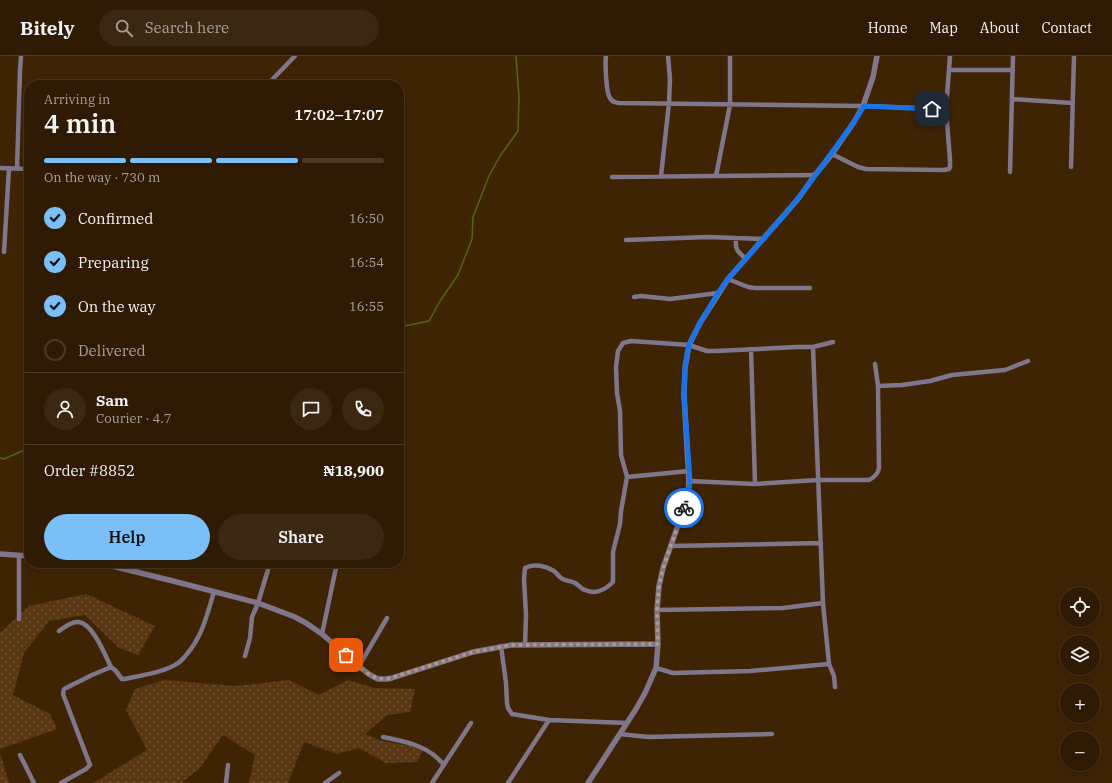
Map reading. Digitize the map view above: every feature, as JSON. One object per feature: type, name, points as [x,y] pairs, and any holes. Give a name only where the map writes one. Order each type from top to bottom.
[{"type":"street","points":[[17,169],[21,56]]},
{"type":"street","points":[[272,80],[295,56]]},
{"type":"street","points":[[606,56],[605,68],[608,94],[610,100],[618,103],[864,106],[946,109]]},
{"type":"street","points":[[661,176],[669,103],[670,79],[668,56]]},
{"type":"street","points":[[716,176],[730,105],[730,56]]},
{"type":"street","points":[[588,783],[645,693],[656,668],[659,586],[663,568],[688,497],[690,481],[684,395],[685,368],[689,345],[700,323],[728,279],[798,199],[854,122],[864,106],[873,77],[877,56]]},
{"type":"street","points":[[832,154],[858,167],[866,169],[946,170],[950,167],[946,109],[950,56]]},
{"type":"street","points":[[1010,172],[1013,56]]},
{"type":"street","points":[[1071,167],[1074,56]]},
{"type":"street","points":[[949,70],[1013,70]]},
{"type":"street","points":[[1012,99],[1072,103]]},
{"type":"street","points":[[0,168],[24,169]]},
{"type":"street","points":[[4,252],[9,168]]},
{"type":"street","points":[[612,177],[815,175]]},
{"type":"street","points":[[626,240],[708,237],[764,239]]},
{"type":"street","points":[[736,238],[735,248],[746,259]]},
{"type":"street","points":[[728,279],[748,288],[810,288]]},
{"type":"street","points":[[634,297],[641,296],[670,299],[718,293]]},
{"type":"street","points":[[525,645],[525,568],[531,565],[541,566],[554,571],[562,579],[577,584],[588,591],[602,591],[613,582],[613,552],[620,524],[627,477],[621,455],[620,411],[617,393],[616,367],[618,352],[623,343],[631,341],[689,345],[707,351],[813,347],[833,342]]},
{"type":"street","points":[[813,347],[823,604],[829,664],[834,676],[835,687]]},
{"type":"street","points":[[751,349],[755,484]]},
{"type":"street","points":[[878,386],[902,385],[930,381],[952,375],[1005,370],[1028,361]]},
{"type":"street","points":[[690,481],[755,484],[818,480],[869,480],[873,478],[878,473],[879,468],[878,386],[875,364]]},
{"type":"street","points":[[627,477],[689,471]]},
{"type":"street","points":[[671,546],[821,543]]},
{"type":"street","points":[[0,554],[24,556]]},
{"type":"street","points":[[19,555],[19,619]]},
{"type":"street","points":[[120,568],[258,603],[295,617],[322,634],[359,666],[378,679],[387,679],[473,652],[501,646],[658,644]]},
{"type":"street","points":[[245,656],[250,638],[252,617],[258,603],[268,568]]},
{"type":"street","points":[[322,634],[336,568]]},
{"type":"street","points":[[59,631],[72,623],[78,622],[86,625],[97,639],[111,667],[122,679],[152,673],[178,663],[190,650],[201,633],[214,592]]},
{"type":"street","points":[[657,610],[783,608],[823,604]]},
{"type":"street","points":[[359,666],[387,618]]},
{"type":"street","points":[[501,646],[507,703],[510,711],[514,715],[549,720],[627,723]]},
{"type":"street","points":[[656,668],[673,673],[742,671],[829,664]]},
{"type":"street","points":[[61,783],[86,769],[90,765],[63,694],[64,689],[111,667]]},
{"type":"street","points":[[508,783],[549,720]]},
{"type":"street","points":[[432,783],[472,722]]},
{"type":"street","points":[[620,734],[648,737],[772,734]]},
{"type":"street","points":[[383,736],[415,744],[436,756],[444,765]]},
{"type":"street","points":[[20,755],[34,783]]},
{"type":"street","points":[[226,783],[228,765]]},
{"type":"street","points":[[325,783],[339,773]]},
{"type":"shaded area","points":[[86,594],[155,626],[138,655],[119,648],[85,615],[49,621],[24,653],[13,695],[50,714],[57,729],[0,749],[0,633],[29,606]]},
{"type":"shaded area","points":[[164,680],[236,686],[289,680],[319,695],[348,680],[374,688],[415,689],[410,712],[387,715],[365,734],[382,741],[424,748],[417,762],[386,763],[359,748],[337,754],[304,742],[288,783],[249,783],[255,755],[223,735],[199,769],[181,783],[93,783],[147,750],[126,710],[135,689]]},
{"type":"shaded area","points":[[0,753],[9,783],[0,783]]},
{"type":"waterway","points":[[404,326],[429,321],[440,301],[458,275],[472,239],[473,217],[489,176],[500,156],[518,131],[519,97],[516,56]]},
{"type":"waterway","points":[[0,458],[4,459],[24,450]]},
{"type":"way so far","points":[[346,655],[372,676],[378,679],[387,679],[473,652],[501,646],[658,644],[657,610],[659,586],[663,568],[684,508]]},
{"type":"route","points":[[684,508],[688,497],[690,481],[684,395],[685,368],[689,345],[718,293],[728,279],[806,188],[832,154],[864,106],[932,109]]}]
